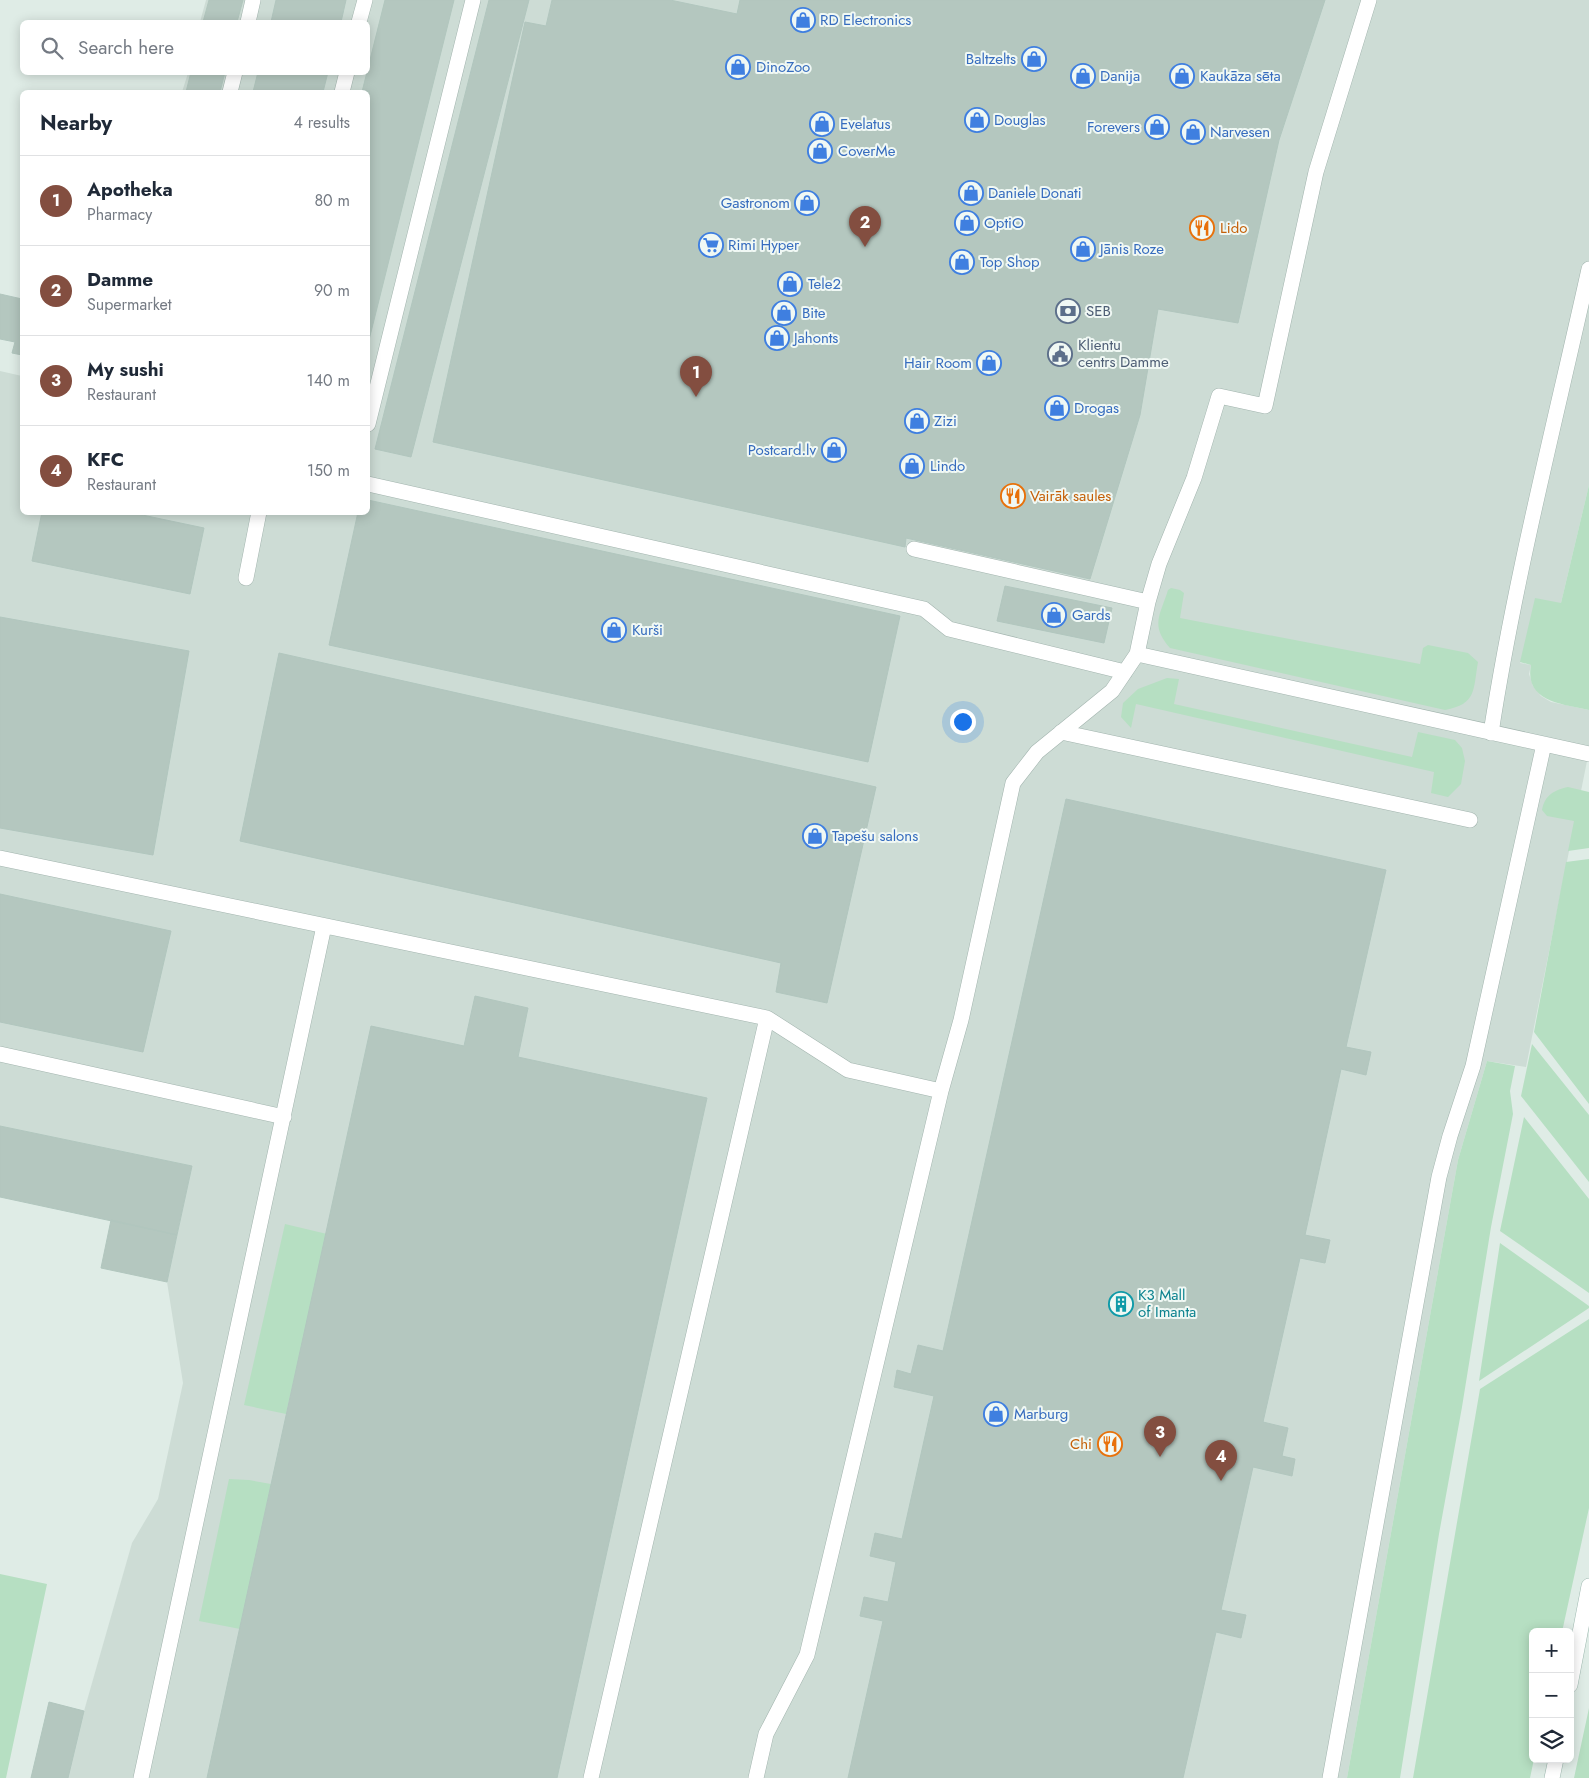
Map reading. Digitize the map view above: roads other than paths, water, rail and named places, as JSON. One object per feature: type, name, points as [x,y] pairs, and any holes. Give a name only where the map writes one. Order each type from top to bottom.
[{"type":"main road","points":[[248,20],[253,0]]},
{"type":"main road","points":[[360,20],[365,0]]},
{"type":"main road","points":[[370,416],[473,0]]},
{"type":"main road","points":[[756,1778],[766,1734],[807,1656],[941,1091],[961,1020],[1013,783],[1037,752],[1112,691],[1137,654],[1148,602],[1159,564],[1194,478],[1219,396],[1265,406],[1316,172],[1370,0]]},
{"type":"main road","points":[[230,90],[234,75]]},
{"type":"main road","points":[[342,90],[346,75]]},
{"type":"main road","points":[[1491,733],[1501,664],[1589,269]]},
{"type":"main road","points":[[370,484],[924,609],[949,629],[1125,672]]},
{"type":"main road","points":[[246,578],[258,515]]},
{"type":"main road","points":[[914,549],[1148,602]]},
{"type":"main road","points":[[1137,654],[1589,754]]},
{"type":"main road","points":[[1061,732],[1470,820]]},
{"type":"main road","points":[[1330,1778],[1439,1176],[1450,1136],[1474,1066],[1510,892],[1544,744]]},
{"type":"main road","points":[[0,858],[767,1018],[848,1070],[941,1091]]},
{"type":"main road","points":[[141,1778],[324,926]]},
{"type":"main road","points":[[592,1778],[767,1018]]},
{"type":"main road","points":[[0,1054],[284,1117]]},
{"type":"main road","points":[[1572,1673],[1589,1588]]},
{"type":"main road","points":[[1552,1778],[1555,1763]]},
{"type":"place","name":"RD Electronics","points":[[803,20]]},
{"type":"place","name":"Baltzelts","points":[[1034,59]]},
{"type":"place","name":"DinoZoo","points":[[738,67]]},
{"type":"place","name":"Danija","points":[[1083,76]]},
{"type":"place","name":"Kaukāza sēta","points":[[1182,76]]},
{"type":"place","name":"Douglas","points":[[977,120]]},
{"type":"place","name":"Evelatus","points":[[822,124]]},
{"type":"place","name":"Forevers","points":[[1157,127]]},
{"type":"place","name":"Narvesen","points":[[1193,132]]},
{"type":"place","name":"CoverMe","points":[[820,151]]},
{"type":"place","name":"Daniele Donati","points":[[971,193]]},
{"type":"place","name":"Gastronom","points":[[807,203]]},
{"type":"place","name":"OptiO","points":[[967,223]]},
{"type":"place","name":"Lido","points":[[1202,228]]},
{"type":"place","name":"Rimi Hyper","points":[[711,245]]},
{"type":"place","name":"Damme","points":[[865,247]]},
{"type":"place","name":"Jānis Roze","points":[[1083,249]]},
{"type":"place","name":"Top Shop","points":[[962,262]]},
{"type":"place","name":"Tele2","points":[[790,284]]},
{"type":"place","name":"SEB","points":[[1068,311]]},
{"type":"place","name":"Bite","points":[[784,313]]},
{"type":"place","name":"Jahonts","points":[[777,338]]},
{"type":"place","name":"Klientu centrs Damme","points":[[1060,354]]},
{"type":"place","name":"Hair Room","points":[[989,363]]},
{"type":"place","name":"Apotheka","points":[[696,397]]},
{"type":"place","name":"Drogas","points":[[1057,408]]},
{"type":"place","name":"Zizi","points":[[917,421]]},
{"type":"place","name":"Postcard.lv","points":[[834,450]]},
{"type":"place","name":"Lindo","points":[[912,466]]},
{"type":"place","name":"Vairāk saules","points":[[1013,496]]},
{"type":"place","name":"Gards","points":[[1054,615]]},
{"type":"place","name":"Kurši","points":[[614,630]]},
{"type":"place","name":"Tapešu salons","points":[[815,836]]},
{"type":"place","name":"K3 Mall of Imanta","points":[[1121,1304]]},
{"type":"place","name":"Marburg","points":[[996,1414]]},
{"type":"place","name":"Chi","points":[[1110,1444]]},
{"type":"place","name":"My sushi","points":[[1160,1457]]},
{"type":"place","name":"KFC","points":[[1221,1481]]}]
